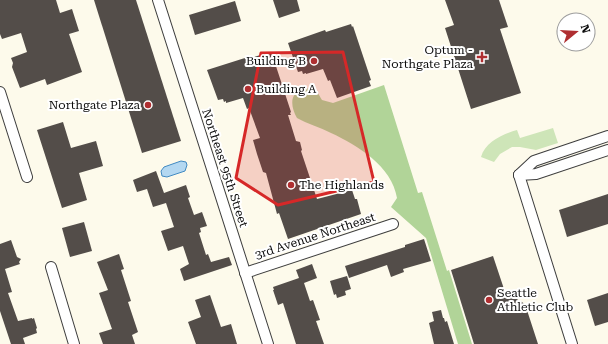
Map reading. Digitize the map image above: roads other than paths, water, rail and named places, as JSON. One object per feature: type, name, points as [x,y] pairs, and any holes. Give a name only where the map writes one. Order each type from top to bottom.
[{"type":"street","name":"Northeast 95th Street","points":[[158,0],[268,344]]},
{"type":"street","points":[[0,92],[27,178]]},
{"type":"street","points":[[519,175],[534,160],[608,136]]},
{"type":"street","points":[[519,175],[536,174],[608,150]]},
{"type":"street","points":[[519,175],[572,344]]},
{"type":"street","name":"3rd Avenue Northeast","points":[[245,273],[393,224]]},
{"type":"street","points":[[51,267],[74,344]]},
{"type":"water","points":[[181,161],[186,162],[187,165],[185,171],[167,177],[162,176],[161,171],[164,167]]},
{"type":"place","name":"Optum - Northgate Plaza","points":[[482,57]]},
{"type":"place","name":"Building B","points":[[314,61]]},
{"type":"place","name":"Building A","points":[[248,89]]},
{"type":"place","name":"Northgate Plaza","points":[[148,105]]},
{"type":"place","name":"The Highlands","points":[[291,185]]},
{"type":"place","name":"Seattle Athletic Club","points":[[489,300]]}]
